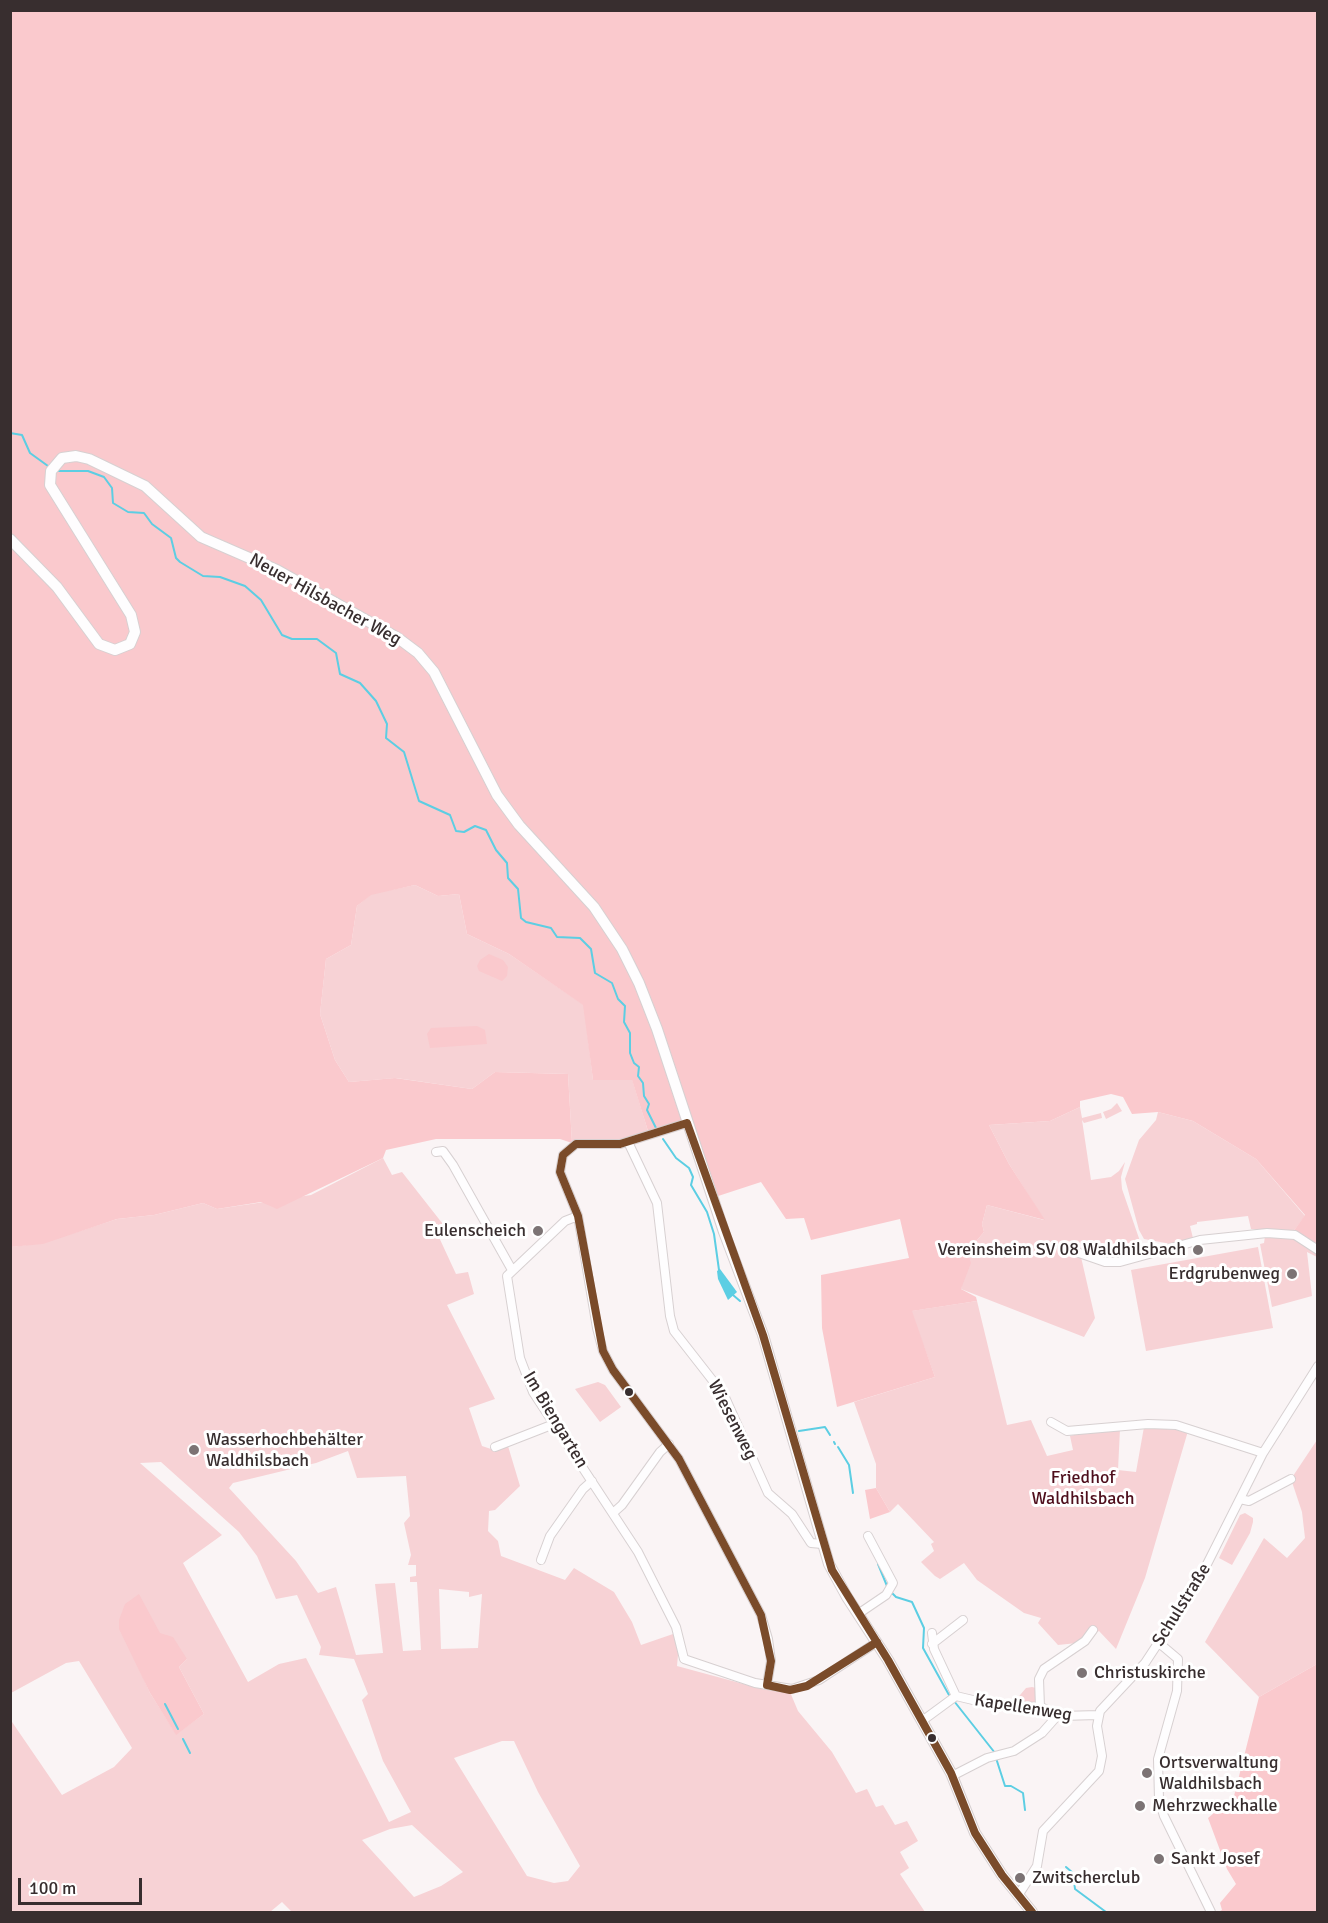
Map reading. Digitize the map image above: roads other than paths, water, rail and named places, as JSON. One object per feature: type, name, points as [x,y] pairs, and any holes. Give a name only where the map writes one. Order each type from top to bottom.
[{"type":"street","name":"Neuer Hilsbacher Weg","points":[[10,539],[57,587],[99,644],[115,650],[130,644],[135,632],[131,615],[57,500],[50,485],[51,471],[57,462],[68,457],[82,457],[145,486],[201,537],[283,573],[398,638],[418,653],[444,688],[482,769],[500,800],[524,831],[589,900],[622,949],[650,1008],[687,1123]]},
{"type":"street","points":[[877,1642],[807,1686],[790,1690],[767,1685],[771,1660],[763,1620],[697,1492],[669,1444],[615,1373],[602,1349],[578,1216],[561,1174],[563,1155],[576,1144],[611,1145],[628,1142],[687,1123],[766,1342],[822,1544],[838,1582],[877,1642],[922,1721],[952,1776],[974,1830],[1002,1875],[1032,1912]]},
{"type":"street","name":"Wiesenweg","points":[[628,1142],[657,1203],[674,1331],[724,1395],[768,1493],[792,1514],[811,1543],[822,1544]]},
{"type":"street","points":[[436,1152],[443,1151],[453,1165],[512,1270],[565,1221],[578,1216]]},
{"type":"street","points":[[1079,1253],[1105,1262],[1120,1262],[1200,1240],[1262,1233],[1295,1235],[1317,1250]]},
{"type":"street","name":"Im Biengarten","points":[[512,1270],[507,1281],[521,1363],[531,1387],[633,1544],[671,1617],[684,1659],[689,1663],[767,1685]]},
{"type":"street","name":"Schulstraße","points":[[1098,1715],[1103,1706],[1140,1669],[1200,1579],[1263,1453],[1317,1368]]},
{"type":"street","points":[[1051,1422],[1067,1431],[1148,1424],[1176,1425],[1263,1453]]},
{"type":"street","points":[[495,1448],[554,1424]]},
{"type":"street","points":[[613,1513],[622,1505],[660,1452],[669,1444]]},
{"type":"street","points":[[1240,1499],[1249,1501],[1291,1479]]},
{"type":"street","points":[[541,1560],[548,1539],[583,1488],[592,1481]]},
{"type":"street","points":[[858,1614],[885,1595],[893,1582],[868,1536]]},
{"type":"street","points":[[933,1644],[963,1620]]},
{"type":"street","points":[[1040,1707],[1039,1679],[1044,1669],[1082,1643],[1093,1630]]},
{"type":"street","points":[[932,1633],[933,1644],[956,1696]]},
{"type":"street","points":[[1159,1643],[1178,1658],[1177,1690],[1158,1759],[1160,1803],[1211,1912]]},
{"type":"street","name":"Kapellenweg","points":[[922,1721],[956,1696],[993,1705],[1040,1707],[1058,1715],[1098,1715]]},
{"type":"street","points":[[952,1776],[996,1756],[1012,1752],[1040,1734],[1058,1715]]},
{"type":"street","points":[[1019,1894],[1037,1866],[1043,1831],[1099,1771],[1102,1756],[1098,1715]]},
{"type":"water","points":[[720,1269],[737,1292],[728,1300],[718,1279],[717,1271]]},
{"type":"waterway","points":[[10,433],[22,435],[30,453],[48,466]]},
{"type":"waterway","points":[[57,471],[88,471],[104,477],[112,488],[113,503],[128,512],[144,513],[152,524],[171,538],[176,558],[180,562],[203,576],[220,577],[245,586],[261,600],[282,635],[292,639],[317,639],[336,653],[340,674],[360,683],[376,701],[387,724],[386,738],[404,752],[419,801],[450,815],[456,831],[464,832],[475,826],[486,830],[496,850],[507,863],[508,878],[518,889],[521,918],[526,922],[551,928],[557,937],[580,938],[591,949],[595,973],[612,983],[618,999],[625,1006],[624,1022],[630,1033],[630,1053],[634,1063],[639,1067],[638,1076],[643,1083],[644,1096],[649,1104],[647,1110],[656,1128]]},
{"type":"waterway","points":[[663,1139],[676,1158],[689,1168],[693,1177],[691,1185],[707,1212],[714,1234],[719,1270]]},
{"type":"waterway","points":[[733,1295],[740,1301]]},
{"type":"waterway","points":[[799,1431],[825,1427],[830,1435]]},
{"type":"waterway","points":[[838,1447],[849,1465],[853,1493]]},
{"type":"waterway","points":[[878,1564],[887,1586]]},
{"type":"waterway","points":[[891,1592],[896,1597],[912,1602],[924,1628],[923,1648],[949,1695]]},
{"type":"waterway","points":[[954,1701],[995,1753]]},
{"type":"waterway","points":[[165,1704],[178,1729]]},
{"type":"waterway","points":[[183,1739],[190,1753]]},
{"type":"waterway","points":[[996,1758],[1005,1786],[1011,1786],[1023,1793],[1025,1810]]},
{"type":"waterway","points":[[1066,1867],[1073,1873],[1075,1889],[1106,1912]]},
{"type":"place","name":"Eulenscheich","points":[[538,1231]]},
{"type":"place","name":"Vereinsheim SV 08 Waldhilsbach","points":[[1198,1250]]},
{"type":"place","name":"Erdgrubenweg","points":[[1292,1274]]},
{"type":"place","name":"Wasserhochbehälter Waldhilsbach","points":[[194,1450]]},
{"type":"place","name":"Christuskirche","points":[[1082,1673]]},
{"type":"place","name":"Ortsverwaltung Waldhilsbach","points":[[1147,1773]]},
{"type":"place","name":"Mehrzweckhalle","points":[[1140,1806]]},
{"type":"place","name":"Sankt Josef","points":[[1159,1859]]},
{"type":"place","name":"Zwitscherclub","points":[[1020,1878]]},
{"type":"park label","name":"Friedhof Waldhilsbach","points":[[1083,1488]]}]
